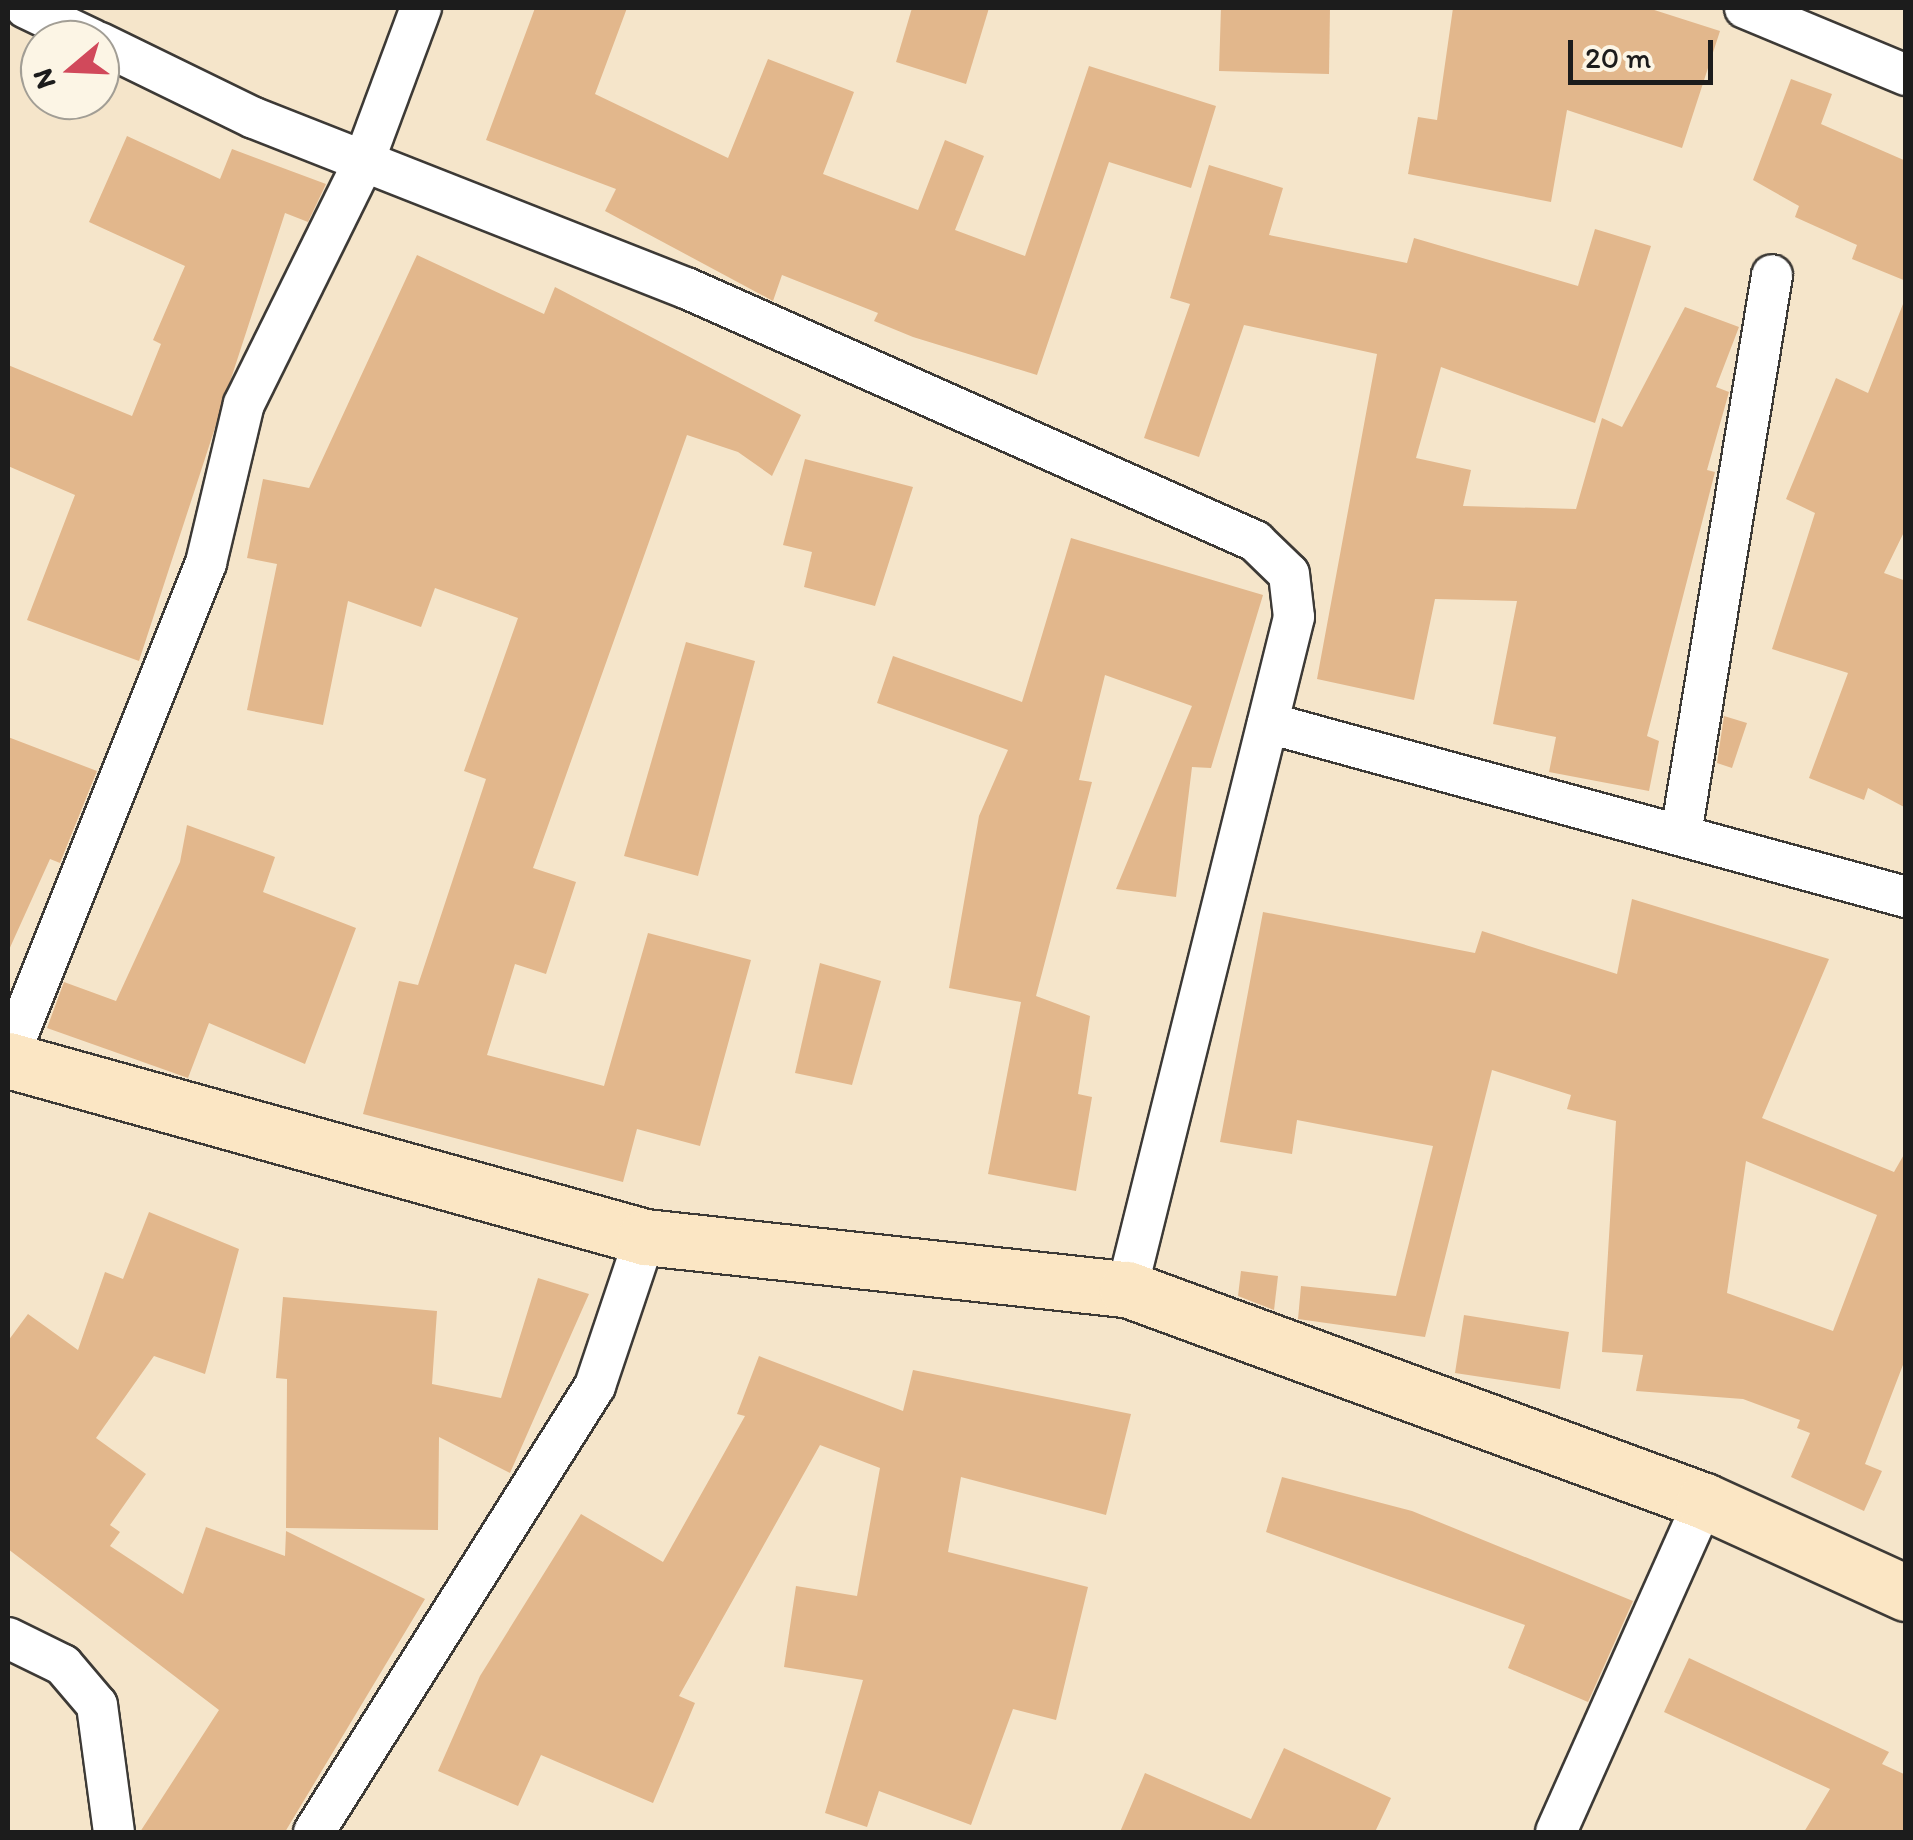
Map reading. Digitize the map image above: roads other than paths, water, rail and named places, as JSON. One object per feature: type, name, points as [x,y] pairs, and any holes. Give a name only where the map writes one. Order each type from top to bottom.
[{"type":"street","points":[[26,8],[51,20]]},
{"type":"street","points":[[421,8],[364,161],[244,404],[206,563],[8,1059],[645,1237],[1127,1289],[1704,1501],[1906,1593]]},
{"type":"street","points":[[1745,8],[1906,75]]},
{"type":"street","points":[[120,52],[364,161],[686,288],[1255,541],[1290,574],[1294,595],[1268,724],[1127,1289]]},
{"type":"street","points":[[1681,834],[1772,276]]},
{"type":"street","points":[[1268,724],[1906,897]]},
{"type":"street","points":[[314,1832],[595,1386],[645,1237]]},
{"type":"street","points":[[1556,1832],[1704,1501]]},
{"type":"street","points":[[8,1638],[63,1665],[96,1705],[114,1832]]}]
